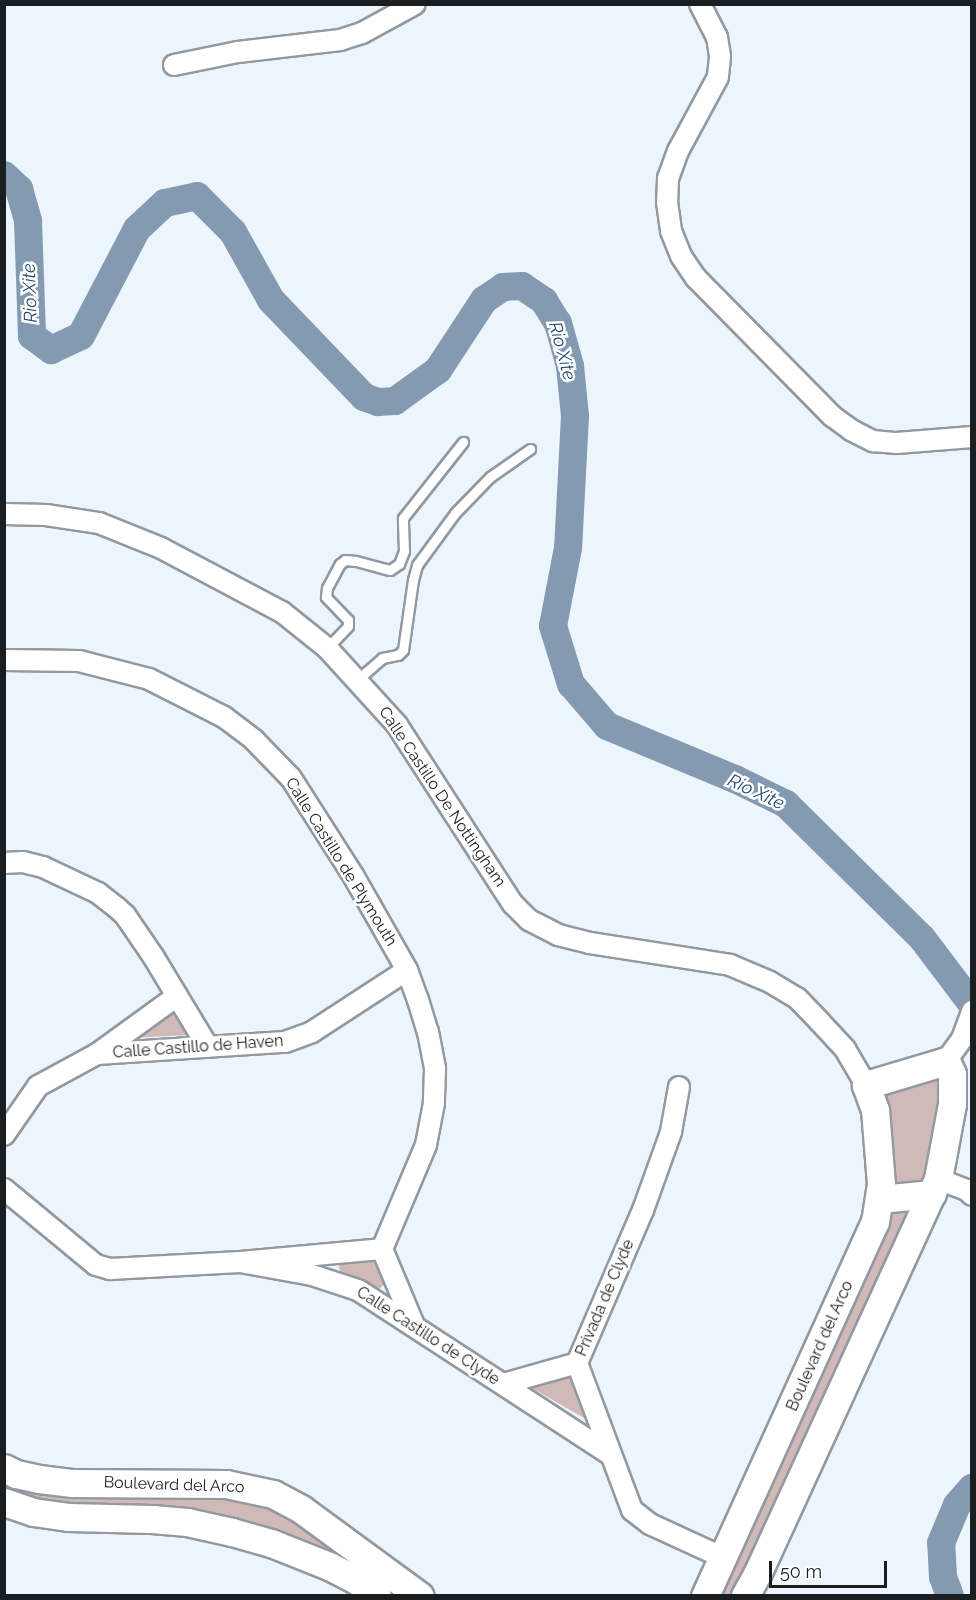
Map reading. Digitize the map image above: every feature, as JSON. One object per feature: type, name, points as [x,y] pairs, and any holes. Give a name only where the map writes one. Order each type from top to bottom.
[{"type":"street","points":[[174,65],[238,52],[340,40],[362,33],[415,4]]},
{"type":"street","points":[[700,4],[717,37],[720,57],[718,77],[678,151],[668,178],[667,202],[670,231],[681,256],[696,278],[832,416],[851,430],[873,441],[897,443],[972,437]]},
{"type":"street","name":"Calle Castillo De Nottingham","points":[[4,514],[46,515],[99,524],[161,548],[282,612],[327,648],[397,725],[513,904],[530,920],[558,935],[590,943],[730,965],[771,982],[797,998],[845,1049],[866,1085]]},
{"type":"street","name":"Calle Castillo de Plymouth","points":[[4,660],[79,662],[148,678],[215,712],[242,730],[291,778],[354,877],[406,970],[428,1032],[435,1069],[434,1103],[426,1145],[382,1249]]},
{"type":"street","points":[[4,863],[23,862],[43,867],[98,893],[125,915],[208,1047]]},
{"type":"street","name":"Calle Castillo de Haven","points":[[97,1054],[285,1042],[312,1032],[406,970]]},
{"type":"street","name":"Calle Castillo de Haven","points":[[4,1135],[38,1086],[97,1054],[177,996]]},
{"type":"street","points":[[866,1085],[946,1061],[962,1039],[972,1011]]},
{"type":"street","points":[[744,1596],[757,1574],[935,1186],[952,1104],[952,1074],[946,1061]]},
{"type":"street","name":"Boulevard del Arco","points":[[705,1596],[875,1222],[880,1199],[875,1110],[866,1085]]},
{"type":"street","name":"Privada de Clyde","points":[[679,1087],[671,1132],[643,1210],[577,1363],[632,1510],[639,1516],[724,1558]]},
{"type":"street","points":[[880,1199],[935,1186],[967,1190],[972,1195]]},
{"type":"street","name":"Calle Castillo de Clyde","points":[[4,1189],[96,1265],[110,1269],[240,1262],[336,1281],[368,1296],[414,1325],[610,1454]]},
{"type":"street","points":[[240,1262],[382,1249],[414,1325]]},
{"type":"street","name":"Privada de Clyde","points":[[503,1384],[577,1363]]},
{"type":"street","name":"Boulevard del Arco","points":[[4,1468],[16,1474],[65,1482],[226,1484],[273,1494],[301,1509],[420,1596]]},
{"type":"street","points":[[4,1502],[33,1512],[68,1517],[187,1522],[232,1532],[271,1543],[320,1562],[356,1580],[377,1596]]},
{"type":"lane","points":[[327,648],[348,626],[348,620],[326,597],[327,588],[340,564],[345,560],[356,561],[390,570],[399,564],[404,551],[403,518],[463,442]]},
{"type":"lane","points":[[357,680],[382,658],[398,655],[404,650],[417,565],[455,513],[490,477],[530,449]]},
{"type":"shaded area","points":[[173,1005],[189,1035],[129,1038]]},
{"type":"shaded area","points":[[946,1061],[946,1145],[745,1595],[705,1596],[875,1222],[871,1096]]},
{"type":"shaded area","points":[[376,1253],[389,1280],[376,1292],[341,1276],[338,1262]]},
{"type":"shaded area","points":[[573,1371],[591,1422],[523,1383]]},
{"type":"shaded area","points":[[5,1468],[250,1487],[424,1595],[377,1595],[302,1554],[5,1502]]},
{"type":"waterway","name":"Rio Xite","points":[[4,175],[19,189],[28,221],[32,336],[51,350],[81,336],[137,229],[165,203],[197,196],[233,232],[271,300],[364,397],[378,402],[395,401],[438,370],[484,300],[503,287],[522,286],[544,301],[558,323],[570,366],[575,416],[568,548],[553,626],[571,684],[607,726],[735,779],[786,804],[922,938],[972,1004]]},
{"type":"waterway","name":"Rio Xite","points":[[950,1596],[943,1577],[941,1543],[957,1505],[972,1488]]}]
